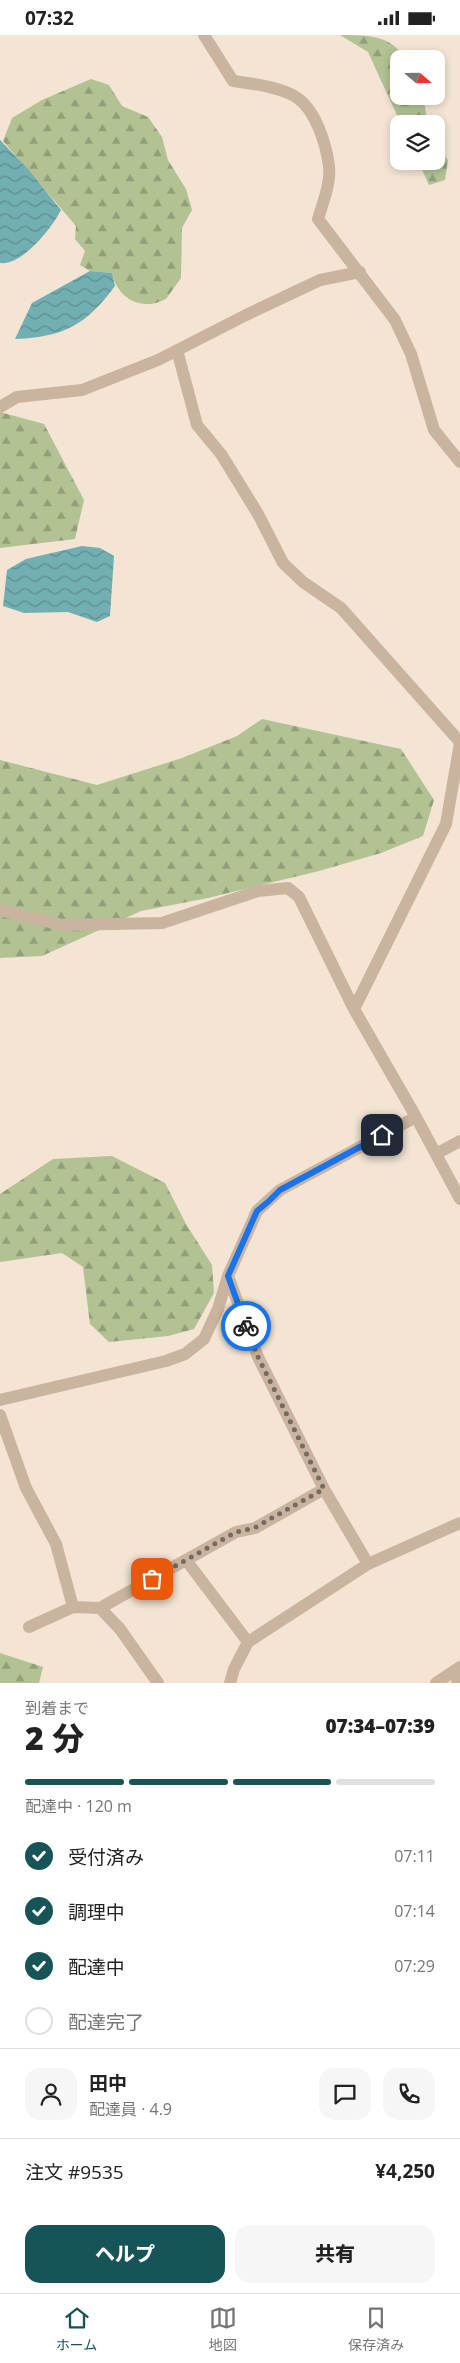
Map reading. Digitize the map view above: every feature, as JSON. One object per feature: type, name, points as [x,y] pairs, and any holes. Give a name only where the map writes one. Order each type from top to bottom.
[{"type":"street","points":[[204,35],[233,81],[272,87],[297,97],[320,129],[329,167],[327,187],[318,219],[395,320],[411,354],[434,430],[460,462]]},
{"type":"street","points":[[0,407],[17,397],[82,390],[158,360],[320,280],[360,272]]},
{"type":"street","points":[[177,351],[197,425],[221,454],[258,514],[283,563],[341,608],[460,742],[446,825],[354,1009]]},
{"type":"street","points":[[0,911],[62,925],[162,923],[258,891],[288,888],[299,897],[354,1009],[416,1117],[460,1199]]},
{"type":"street","points":[[0,1400],[166,1361],[185,1353],[204,1339],[218,1309],[228,1276],[257,1211],[280,1190],[416,1117]]},
{"type":"street","points":[[436,1154],[460,1141]]},
{"type":"street","points":[[228,1276],[258,1357],[324,1489],[368,1564]]},
{"type":"street","points":[[0,1415],[26,1488],[56,1544],[73,1607]]},
{"type":"street","points":[[29,1627],[73,1607],[100,1608],[236,1532],[254,1528],[324,1489]]},
{"type":"street","points":[[230,1683],[234,1669],[248,1642],[368,1564],[460,1523]]},
{"type":"street","points":[[186,1560],[248,1642]]},
{"type":"street","points":[[100,1608],[120,1629],[158,1683]]},
{"type":"street","points":[[436,1683],[460,1667]]},
{"type":"street","points":[[457,1683],[460,1676]]},
{"type":"green space","points":[[340,35],[360,35],[378,38],[399,50],[390,50],[390,100],[368,52]]},
{"type":"green space","points":[[91,79],[109,85],[122,106],[148,117],[162,137],[168,160],[186,189],[192,210],[182,228],[181,278],[166,299],[154,303],[140,303],[128,298],[119,290],[112,273],[90,271],[80,265],[85,251],[75,239],[76,226],[3,141],[12,118],[42,100]]},
{"type":"green space","points":[[392,105],[425,105],[426,115],[397,115]]},
{"type":"green space","points":[[445,156],[448,160],[445,180],[429,185],[422,170],[445,170]]},
{"type":"green space","points":[[0,412],[44,424],[84,500],[75,539],[0,548]]},
{"type":"green space","points":[[262,719],[401,749],[434,800],[423,836],[381,853],[319,871],[208,898],[141,911],[42,956],[0,958],[0,760],[97,785],[182,758],[237,736]]},
{"type":"green space","points":[[112,1156],[165,1183],[186,1224],[212,1265],[214,1293],[194,1329],[168,1336],[109,1342],[90,1324],[83,1267],[62,1253],[0,1262],[0,1194],[53,1159]]},
{"type":"green space","points":[[0,1653],[43,1667],[39,1683],[0,1683]]},
{"type":"water","points":[[0,140],[28,169],[61,210],[44,235],[27,252],[18,259],[0,263]]},
{"type":"water","points":[[90,271],[112,273],[115,286],[94,310],[84,319],[61,332],[32,338],[15,339],[32,303]]},
{"type":"water","points":[[82,546],[100,548],[114,556],[110,616],[97,622],[68,612],[24,613],[3,606],[7,570],[26,559]]},
{"type":"way so far","points":[[152,1579],[236,1532],[254,1528],[324,1489],[258,1357],[246,1326]]},
{"type":"route","points":[[246,1326],[228,1276],[257,1211],[280,1190],[382,1135]]}]
